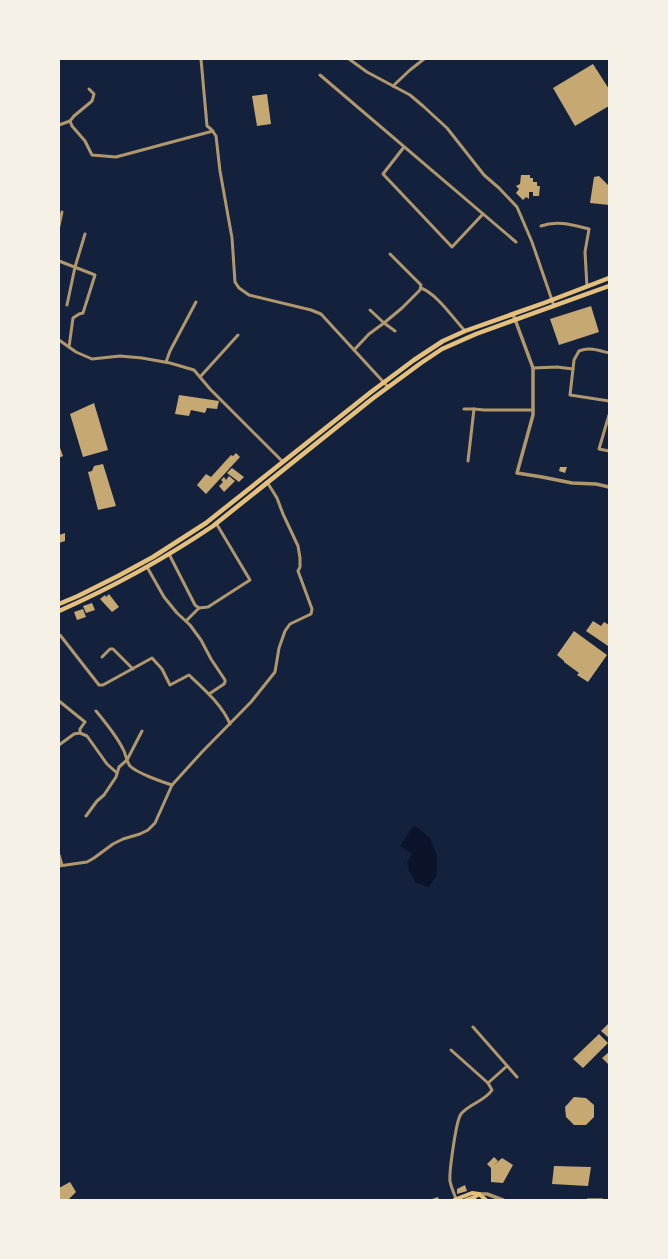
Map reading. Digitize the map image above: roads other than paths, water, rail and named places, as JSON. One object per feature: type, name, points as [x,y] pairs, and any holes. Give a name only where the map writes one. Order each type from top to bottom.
[{"type":"main road","points":[[59,604],[93,589],[153,557],[206,523],[384,382],[443,341],[465,331],[609,278]]},
{"type":"main road","points":[[59,611],[93,596],[147,567],[216,523],[388,387],[442,349],[469,337],[609,286]]},
{"type":"main road","points":[[297,451],[300,457]]},
{"type":"main road","points":[[237,498],[241,502]]},
{"type":"main road","points":[[455,1200],[475,1197],[479,1194],[486,1200]]},
{"type":"street","points":[[201,59],[207,126],[216,136],[220,171],[232,238],[235,282],[239,288],[249,296],[311,310],[321,314],[388,387]]},
{"type":"street","points":[[393,86],[424,59]]},
{"type":"street","points":[[352,60],[367,72],[410,95],[423,106],[447,128],[484,175],[517,207],[534,249],[554,306]]},
{"type":"street","points":[[320,75],[516,242]]},
{"type":"street","points":[[59,124],[70,122],[74,116],[92,102],[94,94],[89,89]]},
{"type":"street","points":[[70,122],[85,141],[92,155],[116,157],[213,131]]},
{"type":"street","points":[[404,147],[383,174],[452,247],[483,214]]},
{"type":"street","points":[[59,226],[62,212]]},
{"type":"street","points":[[541,226],[548,223],[570,224],[589,229],[586,252],[587,287]]},
{"type":"street","points":[[67,306],[75,267],[85,234]]},
{"type":"street","points":[[390,254],[421,285],[421,288],[429,291],[436,298],[465,331]]},
{"type":"street","points":[[59,261],[95,275],[83,313],[73,318],[69,348]]},
{"type":"street","points":[[354,350],[369,334],[402,308],[418,293],[421,288]]},
{"type":"street","points":[[166,362],[170,351],[196,302]]},
{"type":"street","points":[[370,310],[395,331]]},
{"type":"street","points":[[513,314],[533,368],[533,410],[517,473],[572,483],[596,484],[608,487],[609,482]]},
{"type":"street","points":[[200,377],[238,335]]},
{"type":"street","points":[[59,340],[69,348],[92,359],[120,356],[142,358],[166,362],[194,370],[210,389],[283,462]]},
{"type":"street","points":[[609,353],[598,349],[586,349],[579,351],[574,360],[570,394],[609,401]]},
{"type":"street","points":[[533,368],[573,368]]},
{"type":"street","points":[[464,409],[533,410]]},
{"type":"street","points":[[468,461],[474,409]]},
{"type":"street","points":[[609,415],[598,449],[609,451]]},
{"type":"street","points":[[59,855],[61,866],[87,862],[113,844],[148,830],[155,823],[172,786],[202,752],[252,702],[275,672],[284,631],[290,624],[311,614],[312,609],[298,571],[300,567],[300,558],[298,546],[277,498],[267,482]]},
{"type":"street","points":[[186,621],[199,608],[208,607],[250,580],[216,523]]},
{"type":"street","points":[[169,554],[195,605],[199,608]]},
{"type":"street","points":[[147,567],[164,597],[201,640],[211,659],[225,680],[224,684],[210,694]]},
{"type":"street","points":[[59,636],[60,635],[101,686],[152,658],[162,669],[170,685],[189,675],[210,694],[230,724]]},
{"type":"street","points":[[102,657],[110,649],[113,649],[132,669]]},
{"type":"street","points":[[59,701],[84,722],[80,729],[80,733]]},
{"type":"street","points":[[96,711],[113,732],[124,750],[126,760],[132,768],[172,786]]},
{"type":"street","points":[[86,816],[104,795],[119,767],[126,760],[142,731]]},
{"type":"street","points":[[59,745],[74,734],[80,733],[87,736],[107,764],[117,773]]},
{"type":"street","points":[[473,1028],[517,1077]]},
{"type":"street","points":[[451,1050],[488,1082],[492,1090],[485,1097],[468,1107],[460,1115],[456,1126],[450,1180],[455,1200]]},
{"type":"street","points":[[488,1082],[507,1066]]},
{"type":"street","points":[[479,1194],[490,1200]]},
{"type":"street","points":[[479,1194],[487,1194],[503,1200]]},
{"type":"street","points":[[588,1200],[602,1200]]},
{"type":"water","points":[[413,826],[417,827],[430,838],[437,856],[437,875],[429,887],[416,883],[409,871],[407,862],[412,853],[400,846]]}]
